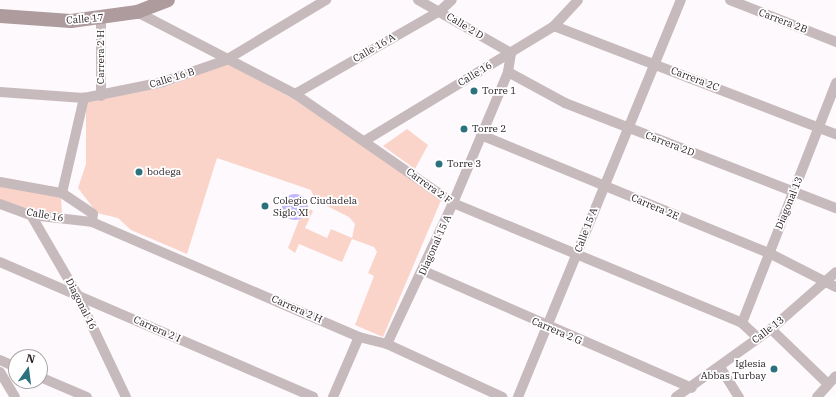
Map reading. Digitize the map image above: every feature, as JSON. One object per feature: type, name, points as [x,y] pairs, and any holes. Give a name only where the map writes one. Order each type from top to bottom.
[{"type":"main road","name":"Calle 17","points":[[0,16],[72,21],[137,12],[168,0]]},
{"type":"street","name":"Calle 16 B","points":[[0,92],[84,98],[101,96],[163,82],[226,60],[326,0]]},
{"type":"street","name":"Calle 2 D","points":[[418,0],[440,11],[511,53]]},
{"type":"street","name":"Calle 16 A","points":[[295,94],[440,11],[452,0]]},
{"type":"street","name":"Calle 16","points":[[366,140],[554,26],[578,0]]},
{"type":"street","name":"Calle 15 A","points":[[518,397],[603,186],[629,128],[681,0]]},
{"type":"street","name":"Carrera 2B","points":[[730,0],[836,42]]},
{"type":"street","name":"Carrera 2 F","points":[[137,12],[226,60],[295,94],[366,140],[453,203],[742,323],[758,338]]},
{"type":"street","name":"Carrera 2 H","points":[[101,18],[101,96]]},
{"type":"street","name":"Carrera 2C","points":[[554,26],[836,134]]},
{"type":"street","name":"Diagonal 15 A","points":[[387,344],[424,271],[453,203],[480,135],[508,72],[511,53]]},
{"type":"street","name":"Carrera 2D","points":[[508,72],[565,103],[836,208]]},
{"type":"street","name":"Diagonal 13","points":[[742,323],[836,83]]},
{"type":"street","points":[[62,194],[84,98]]},
{"type":"street","name":"Carrera 2E","points":[[480,135],[769,253],[832,284]]},
{"type":"street","points":[[0,182],[62,194],[93,214],[92,222]]},
{"type":"street","name":"Calle 16","points":[[0,204],[31,215],[92,222]]},
{"type":"street","name":"Diagonal 16","points":[[31,215],[77,294],[126,397]]},
{"type":"street","name":"Carrera 2 H","points":[[92,222],[359,337],[387,344],[502,397]]},
{"type":"street","name":"Carrera 2 I","points":[[0,262],[313,397]]},
{"type":"street","name":"Carrera 2 G","points":[[424,271],[546,326],[692,388]]},
{"type":"street","name":"Calle 13","points":[[676,397],[692,388],[832,284],[836,272]]},
{"type":"street","points":[[771,329],[828,384]]},
{"type":"street","points":[[333,397],[359,337]]},
{"type":"street","points":[[720,367],[739,397]]},
{"type":"street","points":[[0,372],[15,397]]},
{"type":"street","points":[[817,397],[836,376]]},
{"type":"street","points":[[48,380],[87,397]]},
{"type":"shaded area","name":"Colegio Ciudadela Siglo XI","points":[[228,64],[292,98],[442,198],[383,337],[355,325],[374,276],[368,273],[377,252],[374,247],[352,239],[342,262],[299,244],[295,253],[288,248],[299,220],[310,209],[313,211],[305,228],[327,238],[331,229],[352,238],[355,224],[349,217],[315,200],[311,190],[217,158],[187,254],[131,230],[118,218],[97,213],[78,188],[86,164],[86,101],[165,87]]},
{"type":"shaded area","points":[[407,129],[428,145],[415,169],[383,146]]},
{"type":"shaded area","points":[[0,186],[61,196],[62,214],[35,211],[0,199]]},
{"type":"shaded area","points":[[295,194],[304,198],[308,207],[304,216],[295,220],[286,216],[282,207],[286,198]]},
{"type":"place","name":"Torre 1","points":[[474,91]]},
{"type":"place","name":"Torre 2","points":[[464,129]]},
{"type":"place","name":"Torre 3","points":[[439,164]]},
{"type":"place","name":"bodega","points":[[139,172]]},
{"type":"place","name":"Colegio Ciudadela Siglo XI","points":[[265,206]]},
{"type":"place","name":"Iglesia Abbas Turbay","points":[[774,369]]}]
